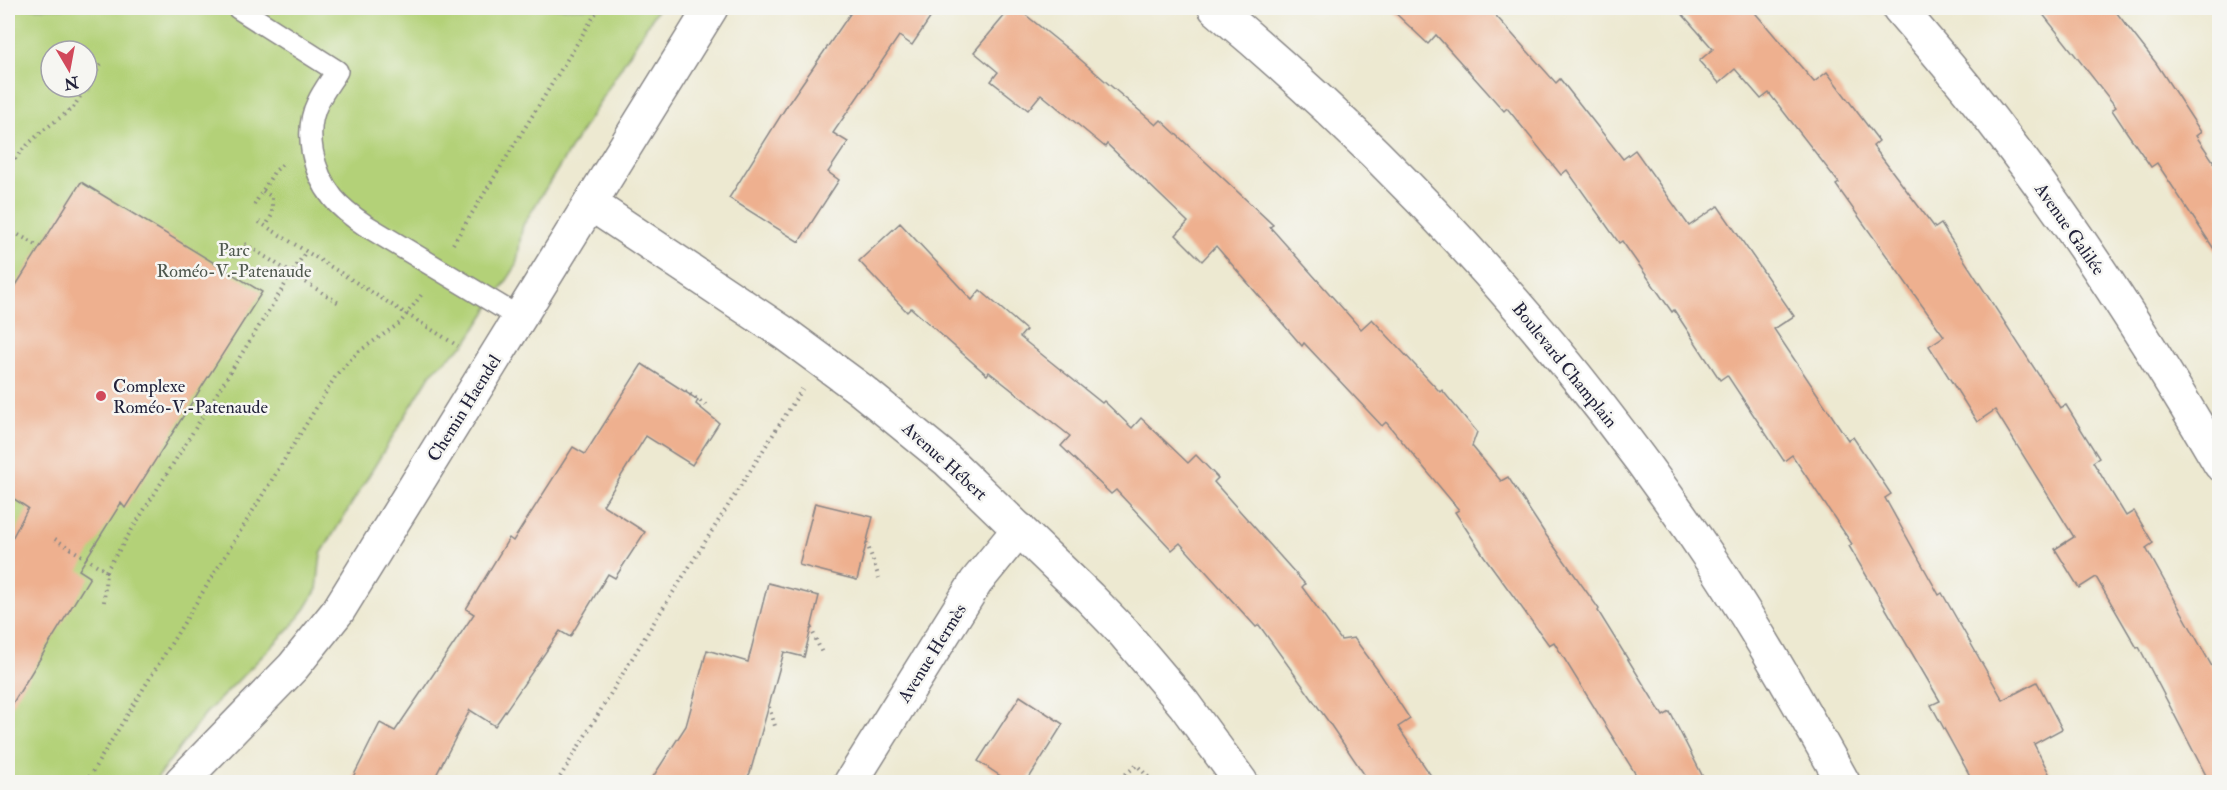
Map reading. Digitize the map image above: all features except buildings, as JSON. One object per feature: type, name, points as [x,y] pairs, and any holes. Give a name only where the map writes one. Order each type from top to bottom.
[{"type":"street","name":"Chemin Haendel","points":[[181,783],[293,668],[338,611],[711,8]]},
{"type":"street","name":"Boulevard Champlain","points":[[1215,8],[1277,61],[1410,188],[1537,328],[1614,426],[1715,566],[1778,666],[1843,783]]},
{"type":"street","name":"Avenue Galilée","points":[[1899,8],[1999,129],[2051,199],[2147,343],[2220,464]]},
{"type":"street","name":"Avenue Hébert","points":[[591,204],[740,303],[860,389],[947,460],[1123,632],[1184,704],[1241,783]]},
{"type":"street","name":"Avenue Hermès","points":[[851,783],[976,582],[1019,529]]},
{"type":"lane","points":[[238,8],[337,71],[317,103],[312,118],[311,135],[314,159],[321,181],[333,199],[365,225],[520,318]]},
{"type":"path","points":[[448,252],[599,8]]},
{"type":"path","points":[[99,68],[102,63]]},
{"type":"path","points":[[8,169],[20,152],[41,132],[73,108],[79,99]]},
{"type":"path","points":[[254,205],[263,191],[272,197],[272,215],[266,225]]},
{"type":"path","points":[[259,222],[464,350]]},
{"type":"path","points":[[8,229],[40,247]]},
{"type":"path","points":[[245,244],[339,303]]},
{"type":"path","points":[[104,602],[106,571],[306,251]]},
{"type":"path","points":[[86,783],[337,374],[358,351],[387,333],[407,314],[424,290]]},
{"type":"path","points":[[557,783],[652,624],[807,381]]},
{"type":"path","points":[[685,391],[706,405]]},
{"type":"path","points":[[55,538],[106,571]]},
{"type":"path","points":[[867,543],[879,578]]},
{"type":"path","points":[[811,628],[822,653]]},
{"type":"path","points":[[769,707],[776,729]]},
{"type":"path","points":[[1116,783],[1137,765],[1153,783]]},
{"type":"green space","name":"Parc Roméo-V.-Patenaude","points":[[8,8],[658,8],[523,225],[515,268],[466,343],[432,372],[321,554],[317,589],[306,608],[291,627],[205,714],[154,782],[8,782]]},
{"type":"place","name":"Complexe Roméo-V.-Patenaude","points":[[101,396]]}]
